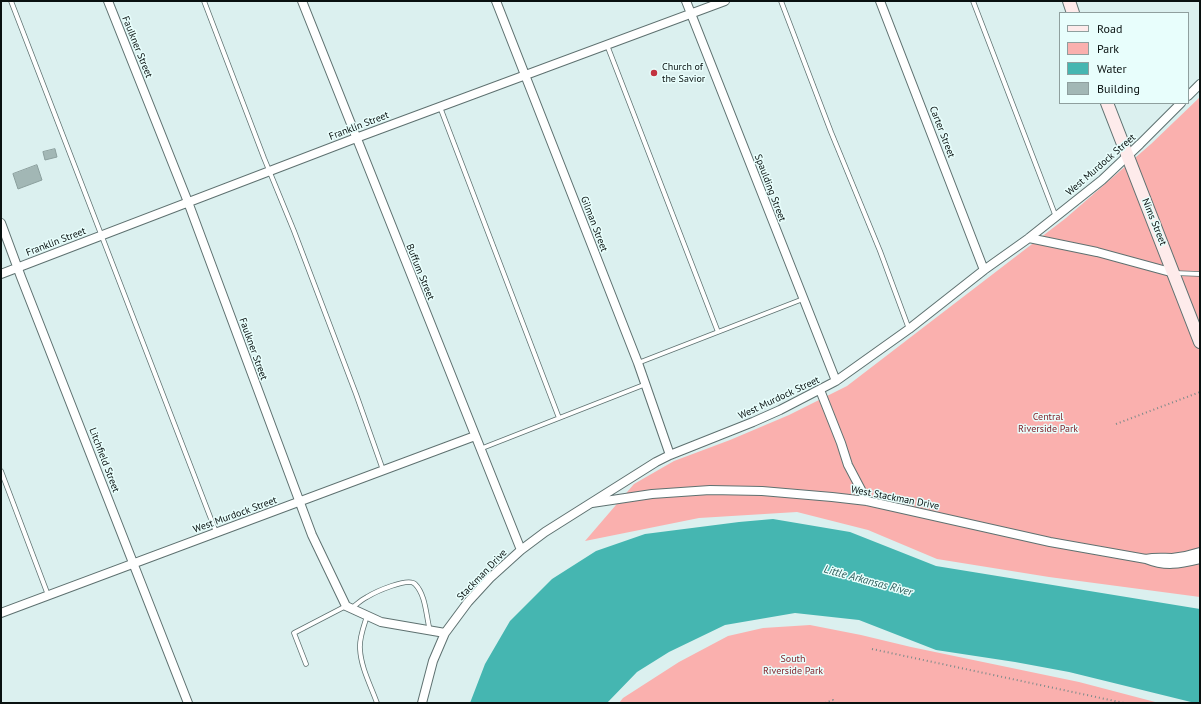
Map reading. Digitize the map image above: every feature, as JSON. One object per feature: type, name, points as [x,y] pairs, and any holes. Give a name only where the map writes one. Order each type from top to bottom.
[{"type":"street","name":"Faulkner Street","points":[[108,1],[188,202],[312,534],[349,607]]},
{"type":"street","name":"Buffum Street","points":[[302,1],[521,550]]},
{"type":"street","name":"Gilman Street","points":[[496,1],[638,363],[670,455]]},
{"type":"street","name":"Spaulding Street","points":[[686,1],[836,381]]},
{"type":"street","name":"Franklin Street","points":[[1,274],[356,138],[725,1]]},
{"type":"street","name":"Carter Street","points":[[880,1],[984,270]]},
{"type":"street","points":[[1069,1],[1073,12]]},
{"type":"street","points":[[1189,95],[1200,84]]},
{"type":"street","name":"Nims Street","points":[[1107,104],[1200,342]]},
{"type":"street","name":"West Murdock Street","points":[[521,550],[545,532],[628,479],[670,455],[752,422],[836,381],[909,329],[984,270],[1029,238],[1102,180],[1180,104]]},
{"type":"street","name":"Litchfield Street","points":[[1,223],[17,268],[188,703]]},
{"type":"street","points":[[1029,238],[1097,252],[1174,273]]},
{"type":"street","points":[[820,390],[848,465],[867,501]]},
{"type":"street","name":"West Murdock Street","points":[[1,613],[475,436]]},
{"type":"street","name":"West Stackman Drive","points":[[590,504],[652,494],[710,490],[762,491],[867,501],[1050,542],[1146,559],[1157,564],[1172,564],[1200,559]]},
{"type":"street","name":"Stackman Drive","points":[[422,703],[434,661],[445,633],[468,602],[490,578],[521,550]]},
{"type":"street","name":"West Stackman Drive","points":[[1146,559],[1156,557],[1178,557],[1200,552]]},
{"type":"street","points":[[349,607],[381,622],[445,633]]},
{"type":"lane","points":[[11,1],[216,533]]},
{"type":"lane","points":[[204,1],[269,171],[294,231],[356,394],[383,471]]},
{"type":"lane","points":[[781,1],[831,132],[880,251],[909,329]]},
{"type":"lane","points":[[973,1],[1056,217]]},
{"type":"lane","points":[[607,45],[718,332]]},
{"type":"lane","points":[[440,107],[559,418]]},
{"type":"lane","points":[[1174,273],[1200,274]]},
{"type":"lane","points":[[638,363],[803,299]]},
{"type":"lane","points":[[480,449],[646,384]]},
{"type":"lane","points":[[1,471],[48,596]]},
{"type":"lane","points":[[306,664],[294,633],[389,586],[409,581],[414,582],[420,590],[430,630]]},
{"type":"lane","points":[[367,616],[360,649],[365,671],[377,703]]},
{"type":"path","points":[[1116,424],[1200,392]]},
{"type":"path","points":[[872,649],[1124,703]]},
{"type":"path","points":[[825,703],[833,700],[834,703]]},
{"type":"green space","name":"Central Riverside Park","points":[[1200,97],[1200,597],[1049,577],[937,559],[868,530],[797,512],[699,518],[585,541],[634,484],[674,461],[730,440],[789,415],[847,386],[1066,218],[1151,144]]},
{"type":"green space","name":"South Riverside Park","points":[[810,625],[1079,682],[1159,703],[619,703],[623,698],[679,662],[728,636],[763,628]]},
{"type":"water","name":"Little Arkansas River","points":[[773,519],[850,532],[936,566],[1200,609],[1200,703],[1069,672],[936,650],[859,620],[795,613],[725,625],[669,652],[637,672],[607,703],[470,703],[485,664],[510,621],[552,579],[596,551],[645,534]]},
{"type":"building","points":[[55,149],[57,157],[45,160],[43,152]]},
{"type":"building","points":[[37,165],[42,180],[18,189],[13,174]]},
{"type":"place","name":"Church of the Savior","points":[[654,73]]}]
